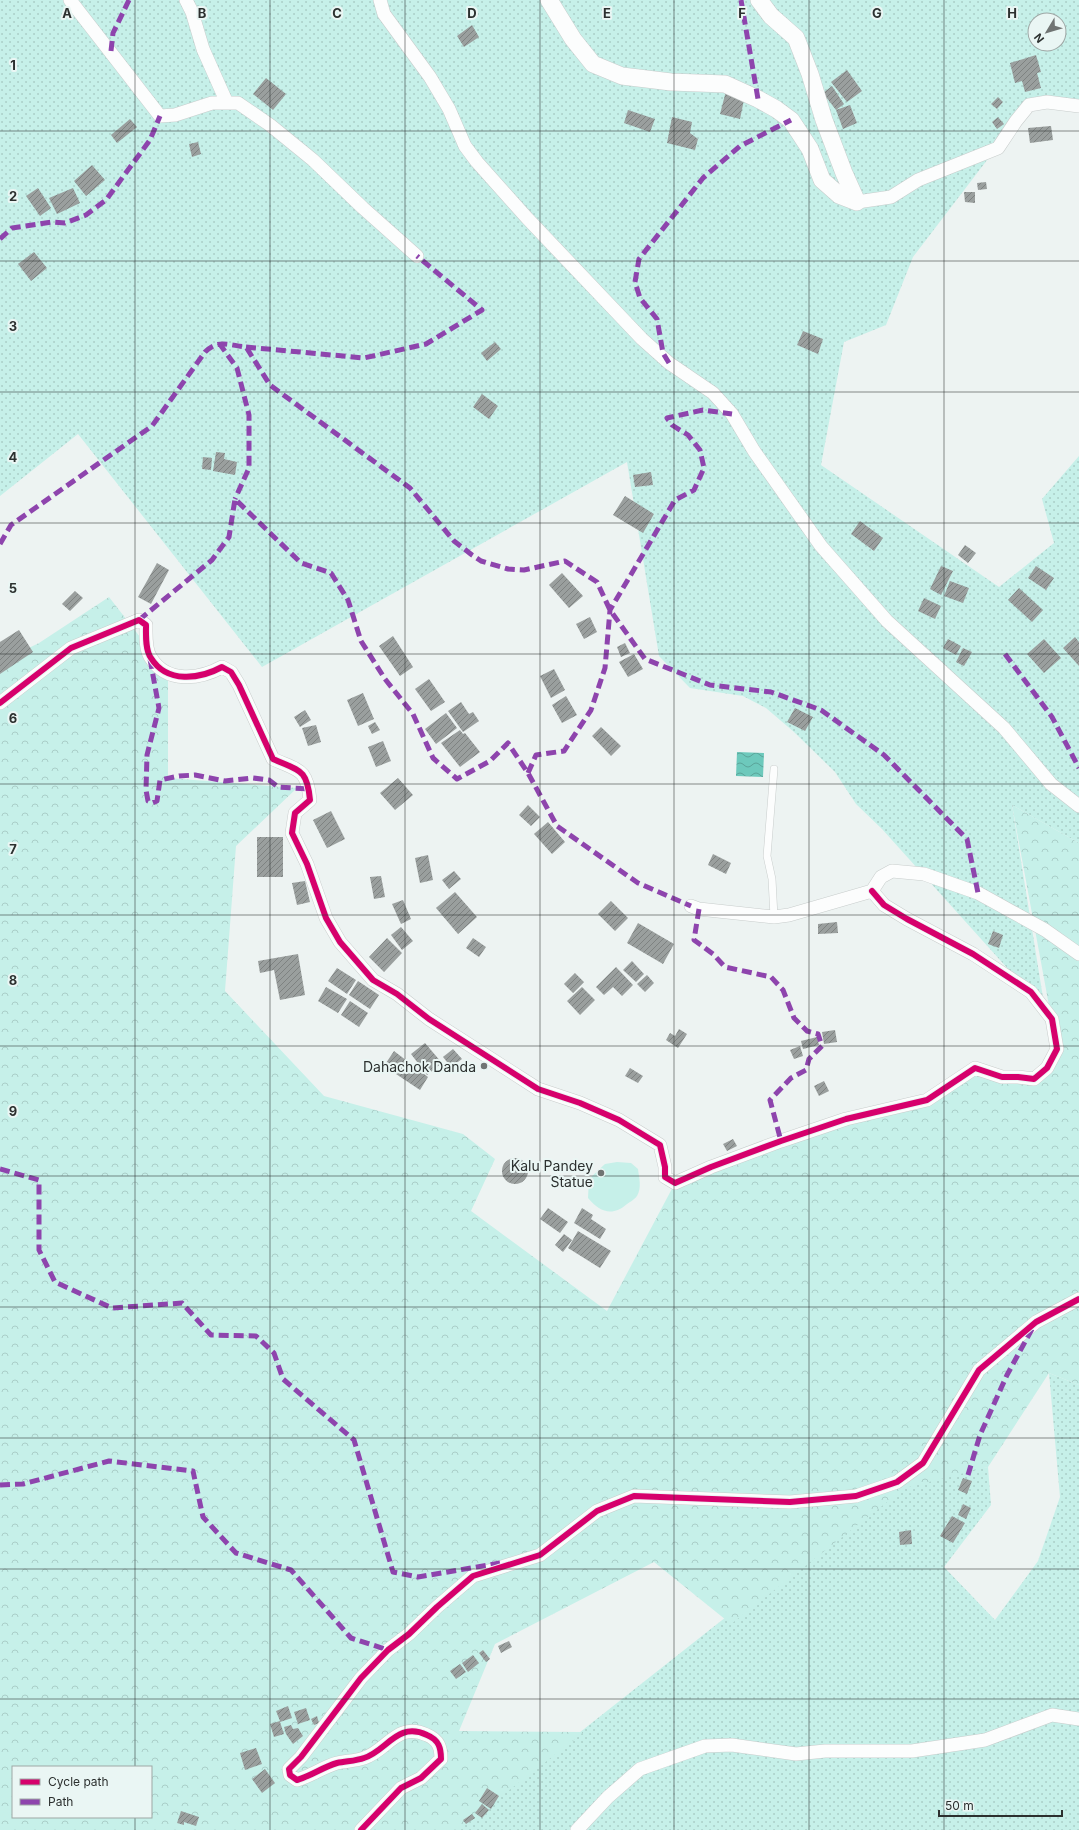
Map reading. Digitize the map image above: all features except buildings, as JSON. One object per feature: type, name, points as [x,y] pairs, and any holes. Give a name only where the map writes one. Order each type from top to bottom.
[{"type":"street","points":[[70,0],[111,51],[128,77],[160,116],[175,115],[212,103],[238,103],[313,160],[363,208],[417,256]]},
{"type":"street","points":[[186,0],[192,12],[203,49],[227,103]]},
{"type":"street","points":[[380,0],[384,14],[430,77],[448,109],[465,146],[477,162],[526,218],[642,339],[669,363],[713,393],[732,414],[754,451],[821,546],[887,621],[1004,728],[1051,784],[1079,806]]},
{"type":"street","points":[[549,0],[573,39],[593,64],[622,76],[671,82],[725,84],[776,109],[791,120],[810,149],[822,180],[839,195],[857,202],[891,197],[918,180],[998,148],[1029,105],[1048,102],[1079,106]]},
{"type":"street","points":[[760,0],[771,16],[796,38],[810,74],[824,120],[844,173],[857,202]]},
{"type":"street","points":[[0,703],[71,648],[140,620],[146,625],[146,637],[150,658],[163,671],[176,677],[191,677],[210,674],[222,666],[231,672],[245,697],[273,759],[299,769],[307,780],[310,800],[295,813],[292,834],[307,864],[326,918],[340,942],[373,980],[397,994],[429,1019],[538,1089],[580,1103],[619,1120],[653,1139],[660,1145],[665,1167],[665,1177],[675,1183],[711,1167],[846,1119],[927,1100],[975,1068],[1002,1077],[1034,1079],[1047,1068],[1057,1049],[1052,1019],[1032,992],[973,954],[884,905],[872,891]]},
{"type":"street","points":[[691,906],[699,909],[774,916],[790,915],[872,891],[881,877],[892,871],[924,874],[978,893],[1045,930],[1079,954]]},
{"type":"street","points":[[361,1830],[401,1788],[421,1778],[441,1760],[441,1747],[431,1737],[418,1731],[400,1734],[365,1758],[336,1763],[307,1777],[297,1780],[290,1775],[289,1769],[301,1757],[361,1678],[388,1650],[409,1634],[437,1606],[473,1576],[540,1555],[597,1511],[634,1496],[790,1502],[856,1496],[897,1482],[923,1463],[980,1370],[1036,1322],[1079,1299]]},
{"type":"street","points":[[577,1830],[608,1796],[640,1770],[705,1746],[732,1745],[796,1754],[825,1751],[912,1751],[985,1740],[1052,1715],[1079,1719]]},
{"type":"lane","points":[[774,769],[767,856],[772,879],[774,916]]},
{"type":"green space","points":[[0,0],[1079,0],[1079,106],[1029,105],[913,257],[886,325],[844,342],[821,465],[999,587],[1054,543],[1042,499],[1079,456],[1079,843],[1012,805],[1045,1010],[882,829],[856,804],[835,772],[794,732],[766,708],[743,696],[690,688],[659,656],[627,462],[262,667],[78,434],[0,496]]},
{"type":"green space","points":[[109,597],[168,673],[168,778],[297,788],[236,846],[225,991],[324,1096],[463,1134],[495,1159],[471,1211],[607,1311],[675,1183],[781,1141],[927,1100],[975,1068],[1034,1079],[1057,1049],[1012,805],[1079,843],[1079,1385],[1049,1373],[988,1467],[905,1488],[731,1624],[654,1562],[495,1644],[459,1731],[584,1732],[458,1830],[0,1830],[0,662],[39,643]]},
{"type":"green space","points":[[617,1162],[631,1163],[638,1169],[640,1182],[639,1193],[622,1208],[611,1212],[597,1207],[588,1198],[589,1179],[605,1164]]},
{"type":"green space","points":[[1049,1373],[1079,1385],[1079,1830],[456,1830],[897,1482],[988,1467],[991,1505],[944,1567],[995,1620],[1038,1561],[1060,1497]]},
{"type":"water","points":[[737,752],[764,753],[763,777],[736,776]]},
{"type":"marked path","points":[[111,51],[113,33],[129,0]]},
{"type":"marked path","points":[[741,0],[758,99]]},
{"type":"marked path","points":[[0,239],[12,228],[52,222],[65,223],[86,215],[106,200],[150,140],[160,116]]},
{"type":"marked path","points":[[669,363],[663,353],[657,319],[640,298],[635,282],[639,259],[703,178],[740,146],[791,120]]},
{"type":"marked path","points":[[246,347],[364,358],[426,344],[482,310],[417,256]]},
{"type":"marked path","points":[[219,343],[237,368],[249,415],[249,468],[235,499]]},
{"type":"marked path","points":[[0,544],[11,525],[152,426],[205,352],[214,345],[219,344],[246,347],[270,385],[410,488],[454,541],[481,561],[508,569],[524,570],[565,561],[597,582],[610,610],[645,659],[710,685],[771,692],[821,710],[884,755],[967,839],[978,893]]},
{"type":"marked path","points":[[528,773],[536,755],[564,751],[591,710],[605,668],[610,610],[675,500],[694,490],[704,468],[700,450],[688,435],[672,425],[667,418],[703,410],[732,414]]},
{"type":"marked path","points":[[139,620],[212,560],[229,537],[235,499],[301,563],[331,573],[348,600],[361,641],[385,679],[413,714],[433,758],[457,779],[490,761],[508,743],[528,773],[557,826],[638,883],[691,906]]},
{"type":"marked path","points":[[1005,654],[1052,717],[1079,768]]},
{"type":"marked path","points":[[150,659],[159,708],[147,755],[146,790],[148,801],[152,803],[157,801],[160,780],[179,776],[195,775],[225,781],[253,778],[269,780],[278,787],[309,789]]},
{"type":"marked path","points":[[699,909],[694,940],[713,954],[725,967],[771,977],[783,990],[794,1018],[807,1031],[818,1034],[822,1046],[809,1059],[806,1070],[791,1078],[770,1100],[781,1141]]},
{"type":"marked path","points":[[0,1169],[39,1180],[39,1250],[55,1282],[112,1308],[182,1303],[211,1335],[256,1336],[274,1353],[283,1379],[354,1440],[393,1572],[418,1577],[500,1563]]},
{"type":"marked path","points":[[968,1475],[980,1435],[1007,1375],[1032,1329]]},
{"type":"marked path","points":[[0,1485],[23,1484],[109,1461],[193,1471],[203,1517],[236,1553],[291,1570],[351,1638],[388,1650]]},
{"type":"cycle path","points":[[0,703],[71,648],[139,620],[146,625],[146,642],[149,655],[158,666],[166,672],[184,677],[204,674],[222,667],[231,672],[239,685],[273,759],[300,772],[307,782],[310,800],[295,813],[292,833],[307,864],[326,918],[340,942],[373,980],[397,994],[429,1019],[538,1089],[580,1103],[619,1120],[660,1145],[665,1167],[665,1177],[675,1183],[711,1167],[846,1119],[927,1100],[975,1068],[1002,1077],[1034,1079],[1047,1068],[1057,1049],[1052,1019],[1031,992],[973,954],[884,905],[872,891]]},
{"type":"cycle path","points":[[361,1830],[401,1788],[421,1778],[441,1759],[440,1748],[434,1739],[417,1732],[400,1734],[364,1758],[337,1763],[297,1780],[290,1775],[289,1769],[301,1757],[361,1678],[388,1650],[409,1634],[437,1607],[473,1576],[540,1555],[597,1511],[634,1496],[790,1502],[856,1496],[897,1482],[923,1463],[979,1370],[1036,1322],[1079,1299]]},
{"type":"place","name":"Dahachok Danda","points":[[484,1066]]},
{"type":"place","name":"Kalu Pandey Statue","points":[[601,1173]]}]
